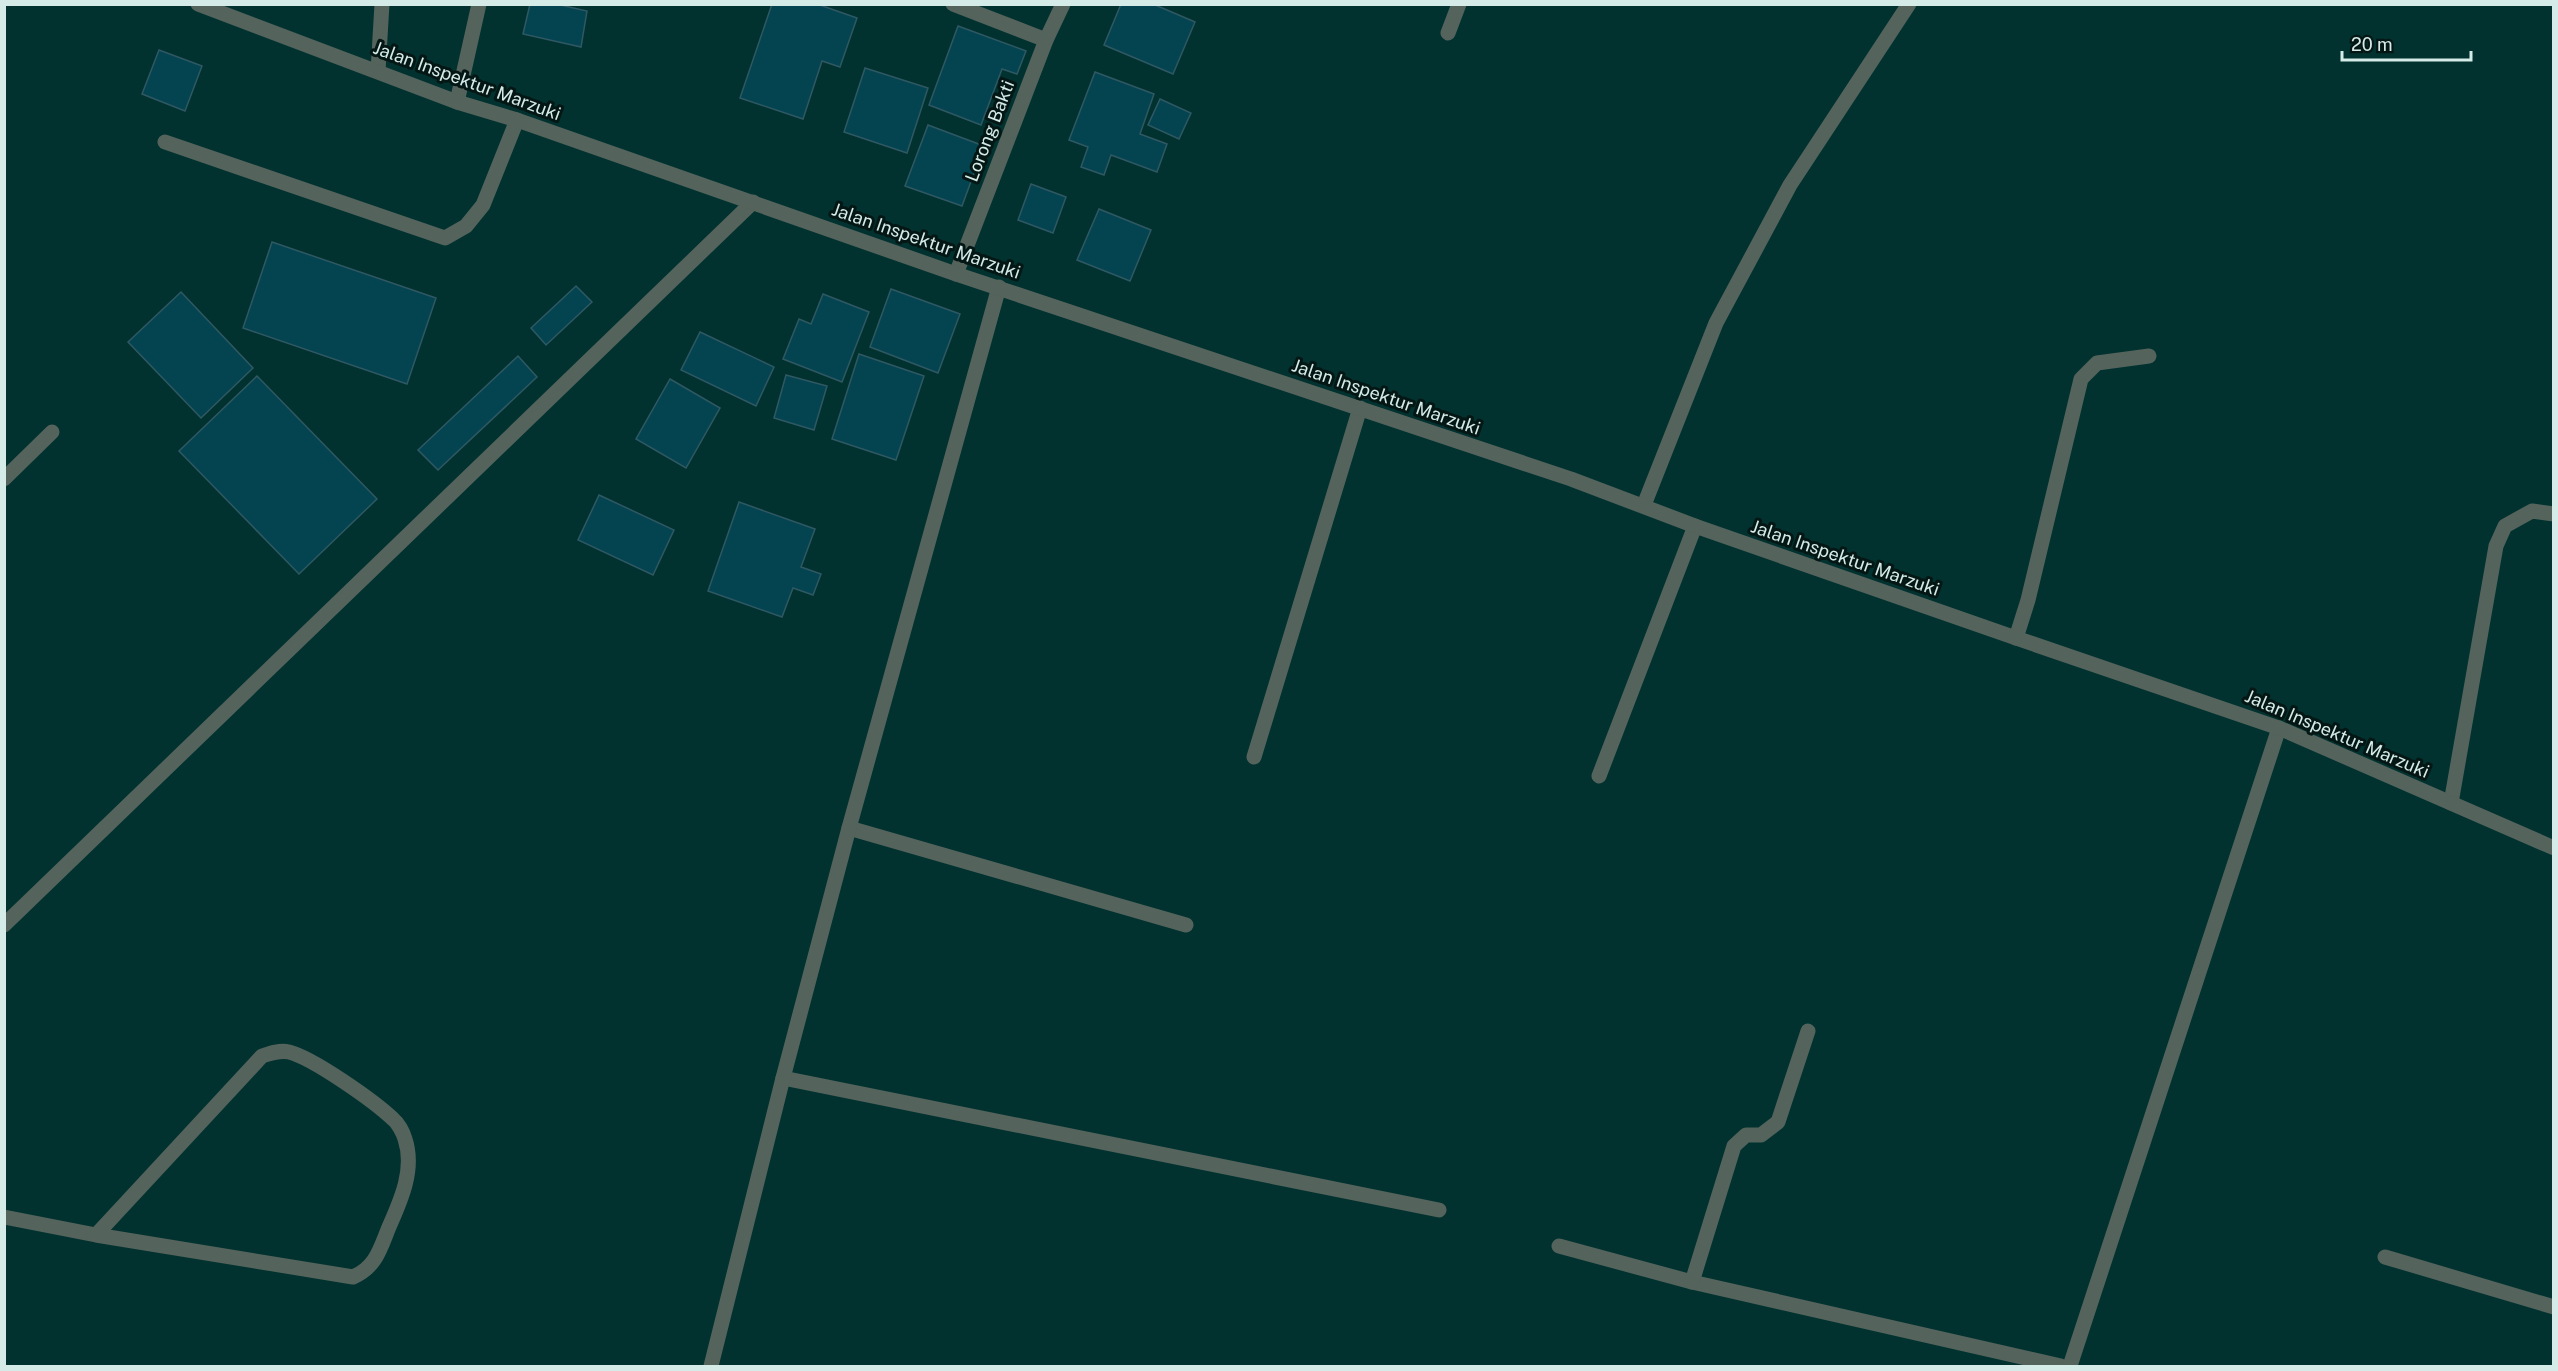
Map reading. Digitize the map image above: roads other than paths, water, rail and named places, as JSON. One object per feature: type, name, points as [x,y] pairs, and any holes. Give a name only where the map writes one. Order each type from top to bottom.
[{"type":"street","name":"Jalan Inspektur Marzuki","points":[[198,4],[378,70],[456,102],[517,120],[956,274],[1644,505],[1695,526],[2279,728],[2553,848]]},
{"type":"street","points":[[378,70],[382,4]]},
{"type":"street","points":[[456,102],[479,4]]},
{"type":"street","points":[[953,4],[1046,40]]},
{"type":"street","name":"Lorong Bakti","points":[[956,274],[1046,40],[1063,4]]},
{"type":"street","points":[[1448,33],[1459,4]]},
{"type":"street","points":[[1644,505],[1716,323],[1790,185],[1909,4]]},
{"type":"street","points":[[165,142],[445,238],[466,226],[483,205],[517,120]]},
{"type":"street","points":[[4,925],[753,202]]},
{"type":"street","points":[[711,1366],[783,1078],[849,828],[999,287]]},
{"type":"street","points":[[2016,638],[2028,600],[2081,379],[2097,363],[2149,356]]},
{"type":"street","points":[[1254,757],[1360,408]]},
{"type":"street","points":[[4,479],[52,432]]},
{"type":"street","points":[[2451,803],[2496,546],[2505,526],[2532,511],[2553,514]]},
{"type":"street","points":[[1599,776],[1695,526]]},
{"type":"street","points":[[2070,1366],[2279,728]]},
{"type":"street","points":[[849,828],[1186,924]]},
{"type":"street","points":[[1692,1282],[1734,1146],[1746,1135],[1761,1135],[1778,1122],[1808,1030]]},
{"type":"street","points":[[4,1217],[96,1235],[352,1276],[367,1271],[378,1252],[405,1190],[408,1156],[405,1138],[396,1120],[355,1089],[300,1056],[287,1051],[262,1056],[96,1235]]},
{"type":"street","points":[[783,1078],[1439,1210]]},
{"type":"street","points":[[1559,1246],[1692,1282],[2061,1366]]},
{"type":"street","points":[[2385,1257],[2553,1307]]}]
